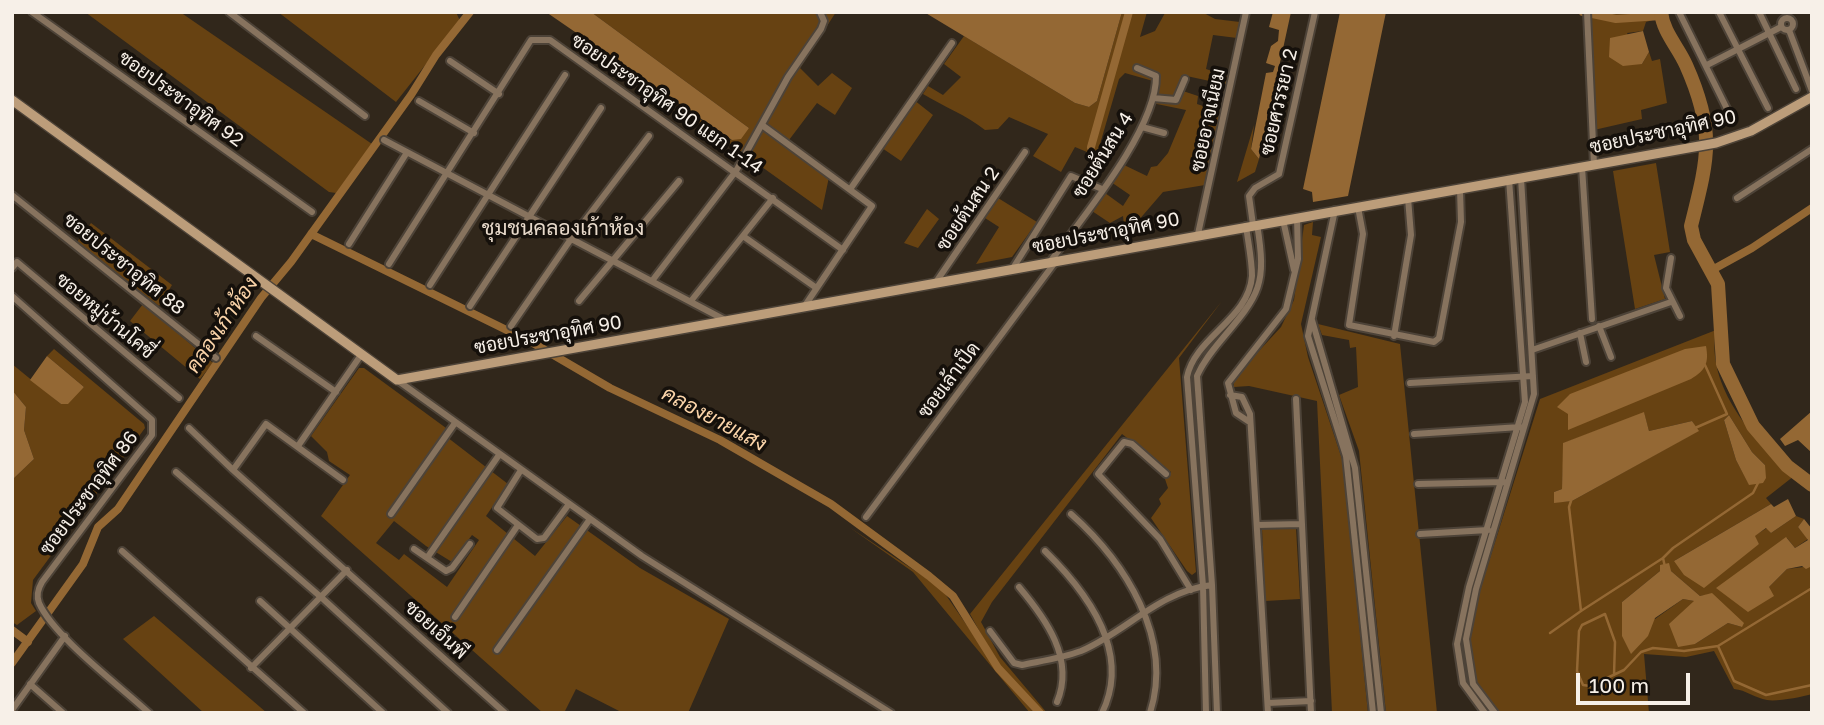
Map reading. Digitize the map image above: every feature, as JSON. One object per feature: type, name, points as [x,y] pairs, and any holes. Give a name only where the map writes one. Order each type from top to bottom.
[{"type":"street","name":"ซอยประชาอุทิศ 92","points":[[32,12],[312,212]]},
{"type":"street","points":[[229,12],[365,116]]},
{"type":"street","points":[[652,281],[736,172],[792,70],[821,29],[824,21],[820,12]]},
{"type":"street","name":"ซอยอาจเนียม","points":[[1198,234],[1246,12]]},
{"type":"street","name":"ซอยศวรรยา 2","points":[[1252,225],[1249,196],[1255,188],[1279,174],[1315,12]]},
{"type":"street","points":[[1679,12],[1733,121]]},
{"type":"street","points":[[1719,12],[1768,108]]},
{"type":"street","points":[[1759,12],[1796,89]]},
{"type":"street","points":[[1587,15],[1594,165]]},
{"type":"street","points":[[1781,27],[1784,15]]},
{"type":"street","points":[[1784,15],[1793,24],[1789,30]]},
{"type":"street","points":[[1707,65],[1781,27],[1789,30],[1803,62],[1802,72],[1812,94]]},
{"type":"street","name":"ซอยประชาอุทิศ 90 แยก 1-14","points":[[389,264],[531,40],[550,40],[843,250]]},
{"type":"street","points":[[850,188],[952,43]]},
{"type":"street","points":[[450,61],[499,94]]},
{"type":"street","points":[[1803,62],[1812,66]]},
{"type":"street","name":"ซอยต้นสน 4","points":[[1053,262],[1142,127],[1153,98],[1156,76],[1137,68]]},
{"type":"street","points":[[430,285],[565,75]]},
{"type":"street","points":[[1153,98],[1176,100],[1185,79]]},
{"type":"street","name":"ซอยประชาอุทิศ 90","points":[[397,380],[1716,143],[1751,131],[1812,94]]},
{"type":"street","points":[[12,100],[255,279],[590,519],[689,587],[891,713]]},
{"type":"street","points":[[418,101],[474,133]]},
{"type":"street","points":[[470,306],[601,108]]},
{"type":"street","points":[[761,125],[872,206],[804,307]]},
{"type":"street","points":[[1142,127],[1164,133]]},
{"type":"street","points":[[511,326],[570,239],[649,135]]},
{"type":"street","points":[[384,140],[726,321]]},
{"type":"street","points":[[1737,198],[1812,149]]},
{"type":"street","name":"ซอยต้นสน 2","points":[[936,282],[1025,152]]},
{"type":"street","points":[[349,244],[406,154]]},
{"type":"street","points":[[1582,167],[1592,319]]},
{"type":"street","points":[[1013,268],[1072,176],[1102,189]]},
{"type":"street","points":[[1485,713],[1463,682],[1457,644],[1460,620],[1533,402],[1521,178]]},
{"type":"street","points":[[1495,713],[1474,684],[1466,639],[1500,481],[1525,402],[1509,179]]},
{"type":"street","points":[[579,301],[611,259],[679,181]]},
{"type":"street","points":[[1359,207],[1363,234],[1348,323],[1351,327],[1434,342],[1439,338],[1461,222],[1460,189]]},
{"type":"street","name":"ซอยประชาอุทิศ 88","points":[[12,195],[216,358]]},
{"type":"street","points":[[691,301],[773,198]]},
{"type":"street","points":[[1394,336],[1411,235],[1408,198]]},
{"type":"street","points":[[1335,211],[1311,319],[1350,445],[1373,713]]},
{"type":"street","points":[[1248,421],[1236,413],[1228,383],[1286,309],[1298,259],[1297,217]]},
{"type":"street","points":[[1283,220],[1295,272]]},
{"type":"street","points":[[1217,713],[1212,585],[1197,386],[1199,370],[1251,303],[1261,283],[1263,258],[1252,225]]},
{"type":"street","points":[[1206,713],[1203,586],[1189,369],[1200,351],[1235,313],[1248,289],[1252,278],[1252,225]]},
{"type":"street","points":[[743,236],[815,287]]},
{"type":"street","points":[[1671,258],[1666,288],[1680,316]]},
{"type":"street","name":"ซอยหมู่บ้านโคซี่","points":[[12,268],[17,262],[179,398]]},
{"type":"street","name":"ซอยเล้าเป็ด","points":[[866,517],[1053,262]]},
{"type":"street","points":[[1516,274],[1528,274]]},
{"type":"street","name":"ซอยประชาอุทิศ 86","points":[[12,296],[146,413],[154,427],[148,441],[42,582],[38,601],[50,620],[65,636]]},
{"type":"street","points":[[1532,350],[1671,302]]},
{"type":"street","points":[[1600,326],[1611,357]]},
{"type":"street","points":[[1580,333],[1586,362]]},
{"type":"street","points":[[256,336],[336,393]]},
{"type":"street","points":[[298,446],[361,355]]},
{"type":"street","points":[[1410,383],[1533,376]]},
{"type":"street","points":[[1230,395],[1242,397],[1249,407],[1268,713]]},
{"type":"street","points":[[1296,399],[1311,713]]},
{"type":"street","points":[[1190,416],[1201,416]]},
{"type":"street","points":[[391,514],[455,423]]},
{"type":"street","points":[[233,470],[266,424],[343,480]]},
{"type":"street","points":[[1414,434],[1526,427]]},
{"type":"street","name":"ซอยเอ็นพี","points":[[189,428],[505,713]]},
{"type":"street","points":[[1166,474],[1132,444],[1124,442],[1098,474],[1160,539],[1191,590]]},
{"type":"street","points":[[427,558],[499,455]]},
{"type":"street","points":[[521,470],[497,508],[537,539],[544,538],[569,504]]},
{"type":"street","points":[[176,472],[322,598],[448,713]]},
{"type":"street","points":[[1418,484],[1508,482]]},
{"type":"street","points":[[1071,514],[1100,539],[1117,561],[1142,611],[1155,653],[1156,677],[1150,713]]},
{"type":"street","points":[[497,650],[590,519]]},
{"type":"street","points":[[1257,526],[1301,524]]},
{"type":"street","points":[[455,617],[519,525]]},
{"type":"street","points":[[1420,534],[1489,530]]},
{"type":"street","points":[[414,549],[446,571],[452,568],[470,544]]},
{"type":"street","points":[[122,551],[303,713]]},
{"type":"street","points":[[1045,551],[1071,576],[1092,607],[1111,653],[1111,677],[1102,713]]},
{"type":"street","points":[[251,668],[347,570]]},
{"type":"street","points":[[990,631],[1017,665],[1061,657],[1080,651],[1142,611],[1191,590],[1212,585]]},
{"type":"street","points":[[1019,587],[1046,623],[1061,657],[1063,688],[1057,702]]},
{"type":"street","points":[[260,601],[383,713]]},
{"type":"street","points":[[1366,608],[1381,713]]},
{"type":"street","points":[[12,710],[65,636],[149,713]]},
{"type":"street","points":[[30,684],[63,713]]},
{"type":"street","points":[[1268,703],[1311,701]]},
{"type":"shaded area","points":[[85,12],[180,12],[372,144],[336,193],[329,192]]},
{"type":"shaded area","points":[[278,12],[456,12],[460,21],[396,102]]},
{"type":"shaded area","points":[[546,12],[591,12],[749,128],[741,139],[732,140]]},
{"type":"shaded area","points":[[591,12],[836,12],[800,68],[818,86],[832,73],[852,88],[835,115],[817,103],[789,140],[760,120],[742,153],[633,75],[731,140],[749,128]]},
{"type":"shaded area","points":[[924,12],[1122,12],[1097,101],[1089,107],[1075,103]]},
{"type":"shaded area","points":[[1122,12],[1147,12],[1140,37],[1155,31],[1165,13],[1202,12],[1215,19],[1240,22],[1237,38],[1213,35],[1206,69],[1230,77],[1228,85],[1182,75],[1177,89],[1198,96],[1197,104],[1221,112],[1205,185],[1163,192],[1125,236],[1123,216],[1110,223],[1092,211],[1105,193],[1123,206],[1130,195],[1111,182],[1124,165],[1147,176],[1151,167],[1157,166],[1168,153],[1186,110],[1147,102],[1153,81],[1125,73],[1119,79],[1098,151],[1087,152],[1075,147],[1061,172],[1033,156],[1048,134],[1009,117],[998,129],[985,130],[923,94],[928,86],[943,95],[961,77],[944,64],[964,36],[1075,103],[1089,107],[1097,101]]},
{"type":"shaded area","points":[[1273,12],[1291,12],[1259,159],[1251,149],[1266,73],[1273,72],[1275,66],[1266,63],[1271,46],[1278,41],[1279,30],[1269,27]]},
{"type":"shaded area","points":[[1340,12],[1386,12],[1348,196],[1313,202],[1312,192],[1303,189]]},
{"type":"shaded area","points":[[1590,12],[1658,12],[1656,19],[1646,22],[1643,31],[1627,33],[1642,64],[1649,52],[1652,61],[1660,59],[1667,103],[1641,110],[1642,119],[1594,130]]},
{"type":"shaded area","points":[[1643,31],[1649,52],[1642,64],[1623,66],[1609,57],[1610,38]]},
{"type":"shaded area","points":[[914,100],[933,115],[901,161],[882,148]]},
{"type":"shaded area","points":[[1254,125],[1251,149],[1259,159],[1255,172],[1237,182]]},
{"type":"shaded area","points":[[762,130],[829,177],[822,210],[748,157]]},
{"type":"shaded area","points":[[1656,163],[1670,252],[1654,255],[1665,299],[1635,309],[1613,171]]},
{"type":"shaded area","points":[[998,198],[1037,222],[1012,257],[976,264],[999,227],[985,218]]},
{"type":"shaded area","points":[[927,209],[939,219],[918,248],[904,243]]},
{"type":"shaded area","points":[[1313,222],[1312,235],[1321,237],[1301,324],[1308,357],[1343,462],[1368,713],[1332,713],[1317,401],[1249,386],[1234,387],[1233,379],[1281,327],[1294,300],[1304,225]]},
{"type":"shaded area","points":[[91,223],[172,285],[159,306],[77,242]]},
{"type":"shaded area","points":[[1222,301],[1179,358],[1196,572],[1192,575],[1187,571],[1151,518],[1161,504],[1159,499],[1168,488],[1165,479],[1171,472],[1122,434],[992,602],[981,622],[1000,657],[1047,713],[1041,713],[996,661],[970,614]]},
{"type":"shaded area","points":[[143,304],[213,363],[200,379],[130,321]]},
{"type":"shaded area","points":[[1318,324],[1400,344],[1437,713],[1386,713],[1359,451],[1339,395],[1358,387],[1356,347],[1350,348],[1349,340],[1322,335]]},
{"type":"shaded area","points":[[1716,330],[1718,372],[1736,411],[1764,446],[1794,476],[1766,498],[1771,504],[1674,561],[1759,544],[1754,536],[1767,528],[1771,533],[1796,516],[1804,519],[1798,527],[1808,539],[1795,548],[1787,538],[1769,587],[1787,569],[1812,566],[1812,694],[1771,700],[1734,689],[1714,651],[1686,657],[1644,654],[1649,713],[1500,713],[1490,705],[1473,674],[1469,625],[1540,399]],"holes":[[[1644,413],[1649,431],[1692,421],[1698,431],[1572,501],[1554,502],[1554,492],[1562,489],[1564,443]],[[1729,415],[1752,452],[1765,465],[1749,484],[1736,460],[1724,420]],[[1660,571],[1671,571],[1700,596],[1712,594],[1742,627],[1728,623],[1695,644],[1694,601],[1683,599],[1655,619],[1622,602]]]},
{"type":"shaded area","points":[[1706,346],[1705,366],[1691,379],[1568,430],[1568,414],[1557,407],[1570,394],[1685,349]]},
{"type":"shaded area","points":[[54,349],[144,424],[145,428],[33,580],[31,603],[36,611],[17,625],[12,622],[12,480],[34,459],[24,430],[26,407],[12,390],[12,364],[61,404],[84,387],[47,356]]},
{"type":"shaded area","points":[[47,356],[84,387],[68,404],[61,404],[30,380]]},
{"type":"shaded area","points":[[359,368],[364,368],[446,428],[443,434],[508,484],[486,516],[535,556],[567,516],[640,568],[729,619],[688,713],[623,713],[576,689],[564,713],[543,713],[321,516],[350,475],[329,461],[327,452],[311,436]],"holes":[[[394,521],[452,562],[472,535],[479,540],[447,587],[404,554],[399,560],[376,543]]]},
{"type":"shaded area","points":[[12,390],[26,407],[24,430],[34,459],[12,480]]},
{"type":"shaded area","points":[[1812,411],[1812,453],[1798,440],[1785,446],[1780,439]]},
{"type":"shaded area","points":[[1644,412],[1649,431],[1692,421],[1699,431],[1572,501],[1554,503],[1554,492],[1562,489],[1563,443]]},
{"type":"shaded area","points":[[1729,415],[1752,452],[1765,465],[1766,478],[1763,483],[1749,485],[1736,460],[1724,420]]},
{"type":"shaded area","points":[[1788,499],[1796,516],[1771,533],[1766,528],[1755,536],[1759,544],[1704,588],[1684,575],[1674,561],[1771,504],[1774,507]]},
{"type":"shaded area","points":[[1804,519],[1812,529],[1812,566],[1806,569],[1802,566],[1787,569],[1769,587],[1774,596],[1748,612],[1716,588],[1786,537],[1795,548],[1808,540],[1798,527]]},
{"type":"shaded area","points":[[849,527],[941,588],[1000,673],[1034,713],[1030,713],[913,572]]},
{"type":"shaded area","points":[[1296,528],[1300,599],[1265,601],[1262,529]]},
{"type":"shaded area","points":[[1669,563],[1671,571],[1700,596],[1712,593],[1744,623],[1742,627],[1728,623],[1695,644],[1678,647],[1669,624],[1694,601],[1683,599],[1655,618],[1648,636],[1631,654],[1622,636],[1622,602],[1660,571],[1660,565]]},
{"type":"shaded area","points":[[154,616],[267,713],[204,713],[123,639]]},
{"type":"waterway","name":"คลองเก้าห้อง","points":[[12,663],[83,564],[98,527],[118,509],[261,298],[291,262],[411,95],[436,55],[470,12]]},
{"type":"waterway","points":[[1091,147],[1129,12]]},
{"type":"waterway","points":[[1583,12],[1616,19],[1661,16]]},
{"type":"waterway","points":[[1661,12],[1665,26],[1696,88],[1702,109],[1705,163],[1691,226],[1694,240],[1718,284],[1723,364],[1753,426],[1787,466],[1812,485]]},
{"type":"waterway","points":[[1712,270],[1752,248],[1812,208]]},
{"type":"waterway","name":"คลองยายแสง","points":[[311,234],[533,343],[610,388],[720,440],[831,504],[953,596],[998,668],[1040,713]]},
{"type":"waterway","points":[[1705,365],[1727,414]]},
{"type":"waterway","points":[[1695,428],[1727,414]]},
{"type":"waterway","points":[[1665,567],[1663,558],[1673,548],[1753,493],[1759,481]]},
{"type":"waterway","points":[[1571,501],[1569,507],[1581,611],[1663,558]]},
{"type":"waterway","points":[[1614,675],[1615,642],[1605,614],[1582,625],[1579,631],[1577,671],[1583,685],[1590,686],[1624,670],[1641,652],[1653,648],[1684,651],[1718,646],[1812,588]]},
{"type":"waterway","points":[[1550,633],[1581,611]]},
{"type":"waterway","points":[[12,630],[28,642]]},
{"type":"waterway","points":[[1718,646],[1734,681],[1766,695],[1812,685]]},
{"type":"district","name":"ชุมชนคลองเก้าห้อง","points":[[563,228]]}]
